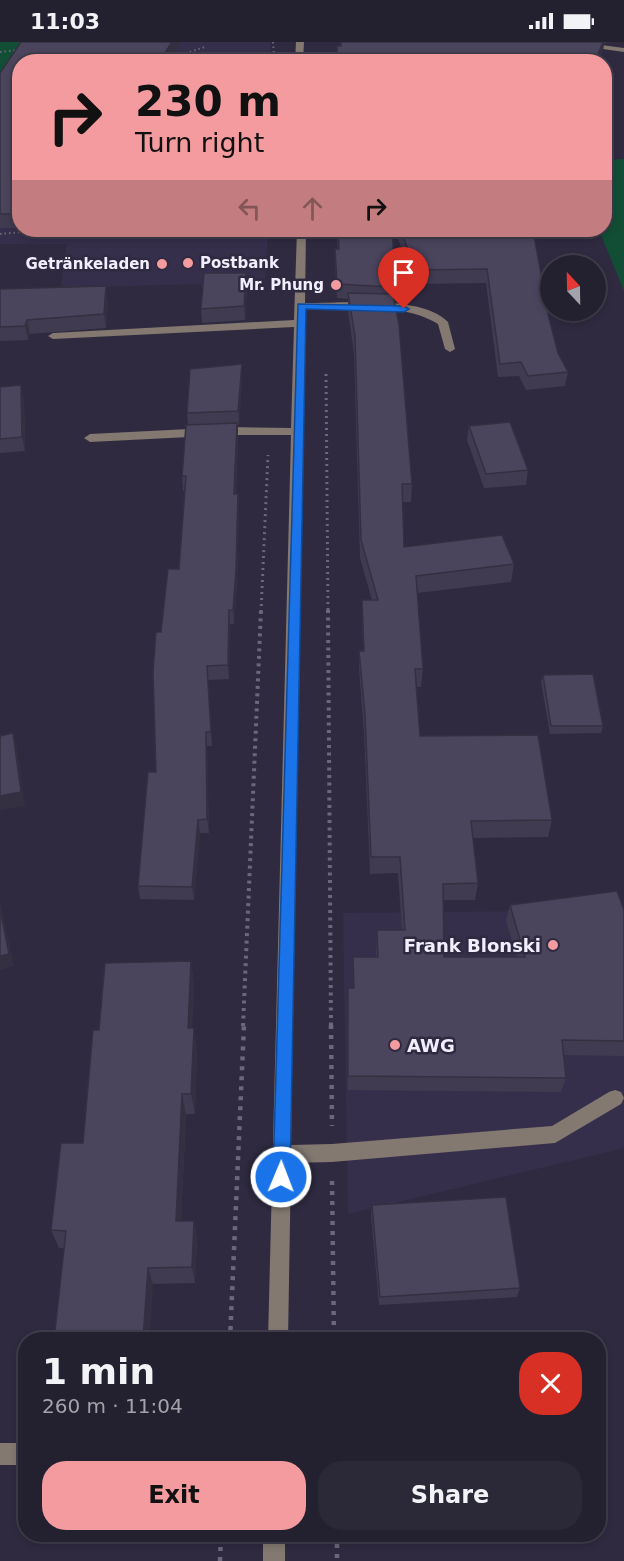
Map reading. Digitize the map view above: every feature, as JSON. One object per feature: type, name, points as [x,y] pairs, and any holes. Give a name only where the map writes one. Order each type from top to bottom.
[{"type":"street","points":[[558,42],[624,51]]},
{"type":"street","points":[[278,1332],[301,237]]},
{"type":"street","points":[[301,306],[404,309],[431,314],[443,322],[450,350]]},
{"type":"street","points":[[53,336],[301,323]]},
{"type":"street","points":[[90,438],[298,432]]},
{"type":"street","points":[[282,1154],[332,1153],[555,1134],[615,1098]]},
{"type":"street","points":[[0,1454],[18,1454]]},
{"type":"street","points":[[274,1542],[274,1561]]},
{"type":"path","points":[[183,54],[205,47]]},
{"type":"path","points":[[0,52],[22,49]]},
{"type":"path","points":[[326,367],[334,1332]]},
{"type":"path","points":[[230,1332],[269,432]]},
{"type":"path","points":[[220,1561],[221,1542]]},
{"type":"path","points":[[337,1542],[337,1561]]},
{"type":"shaded area","points":[[30,42],[270,42],[271,54],[22,54]]},
{"type":"shaded area","points":[[12,69],[12,237],[268,237],[265,282],[61,288],[67,244],[0,244],[0,87]]},
{"type":"shaded area","points":[[624,910],[624,1148],[348,1214],[343,913]]},
{"type":"green space","points":[[0,42],[30,42],[22,54],[12,54],[12,69],[0,87]]},
{"type":"green space","points":[[624,159],[624,291],[602,237],[612,237],[612,160]]},
{"type":"building","points":[[21,42],[172,42],[164,54],[13,54]]},
{"type":"building","points":[[341,42],[603,42],[598,54],[337,54],[337,46],[341,46]]},
{"type":"building","points":[[12,55],[12,214],[0,214],[0,73]]},
{"type":"building","points":[[338,237],[392,237],[395,272],[388,273],[391,287],[337,284],[335,249],[339,249]]},
{"type":"building","points":[[403,237],[534,237],[540,269],[540,321],[550,321],[558,353],[568,372],[528,376],[521,362],[500,364],[487,269],[415,270]]},
{"type":"building","points":[[204,273],[246,273],[244,306],[201,309]]},
{"type":"building","points":[[106,286],[104,314],[27,320],[25,326],[0,327],[0,289]]},
{"type":"building","points":[[348,293],[393,294],[399,325],[412,484],[402,484],[404,547],[502,535],[514,564],[416,576],[423,669],[415,669],[420,736],[538,735],[552,820],[471,821],[478,883],[443,884],[444,957],[525,957],[510,905],[617,891],[624,910],[624,1041],[562,1040],[566,1078],[348,1076],[348,988],[354,988],[353,957],[378,957],[377,930],[405,930],[400,857],[371,857],[365,715],[359,651],[364,651],[362,600],[378,600],[361,540],[355,336]]},
{"type":"building","points":[[242,364],[238,411],[187,413],[190,369]]},
{"type":"building","points":[[21,385],[22,437],[0,439],[0,387]]},
{"type":"building","points":[[510,422],[528,470],[486,474],[469,426]]},
{"type":"building","points":[[237,423],[234,494],[238,494],[236,569],[233,610],[229,610],[228,665],[207,666],[211,732],[206,732],[207,819],[198,820],[192,887],[138,886],[148,772],[156,772],[153,672],[156,632],[161,632],[168,569],[179,569],[186,476],[182,476],[186,425]]},
{"type":"building","points":[[593,674],[603,726],[551,726],[543,675]]},
{"type":"building","points":[[13,733],[21,792],[0,796],[0,736]]},
{"type":"building","points":[[0,909],[9,954],[0,956]]},
{"type":"building","points":[[191,961],[188,1028],[194,1028],[191,1094],[182,1094],[176,1221],[194,1221],[192,1267],[148,1268],[144,1332],[55,1332],[66,1231],[51,1230],[61,1143],[83,1143],[93,1030],[99,1030],[105,963]]},
{"type":"building","points":[[506,1197],[520,1288],[380,1297],[372,1205]]},
{"type":"place","name":"Postbank","points":[[188,263]]},
{"type":"place","name":"Getränkeladen","points":[[162,264]]},
{"type":"place","name":"Mr. Phung","points":[[336,285]]},
{"type":"place","name":"Frank Blonski","points":[[553,945]]},
{"type":"place","name":"AWG","points":[[395,1045]]},
{"type":"route","points":[[281,1177],[301,306],[404,309]]}]
